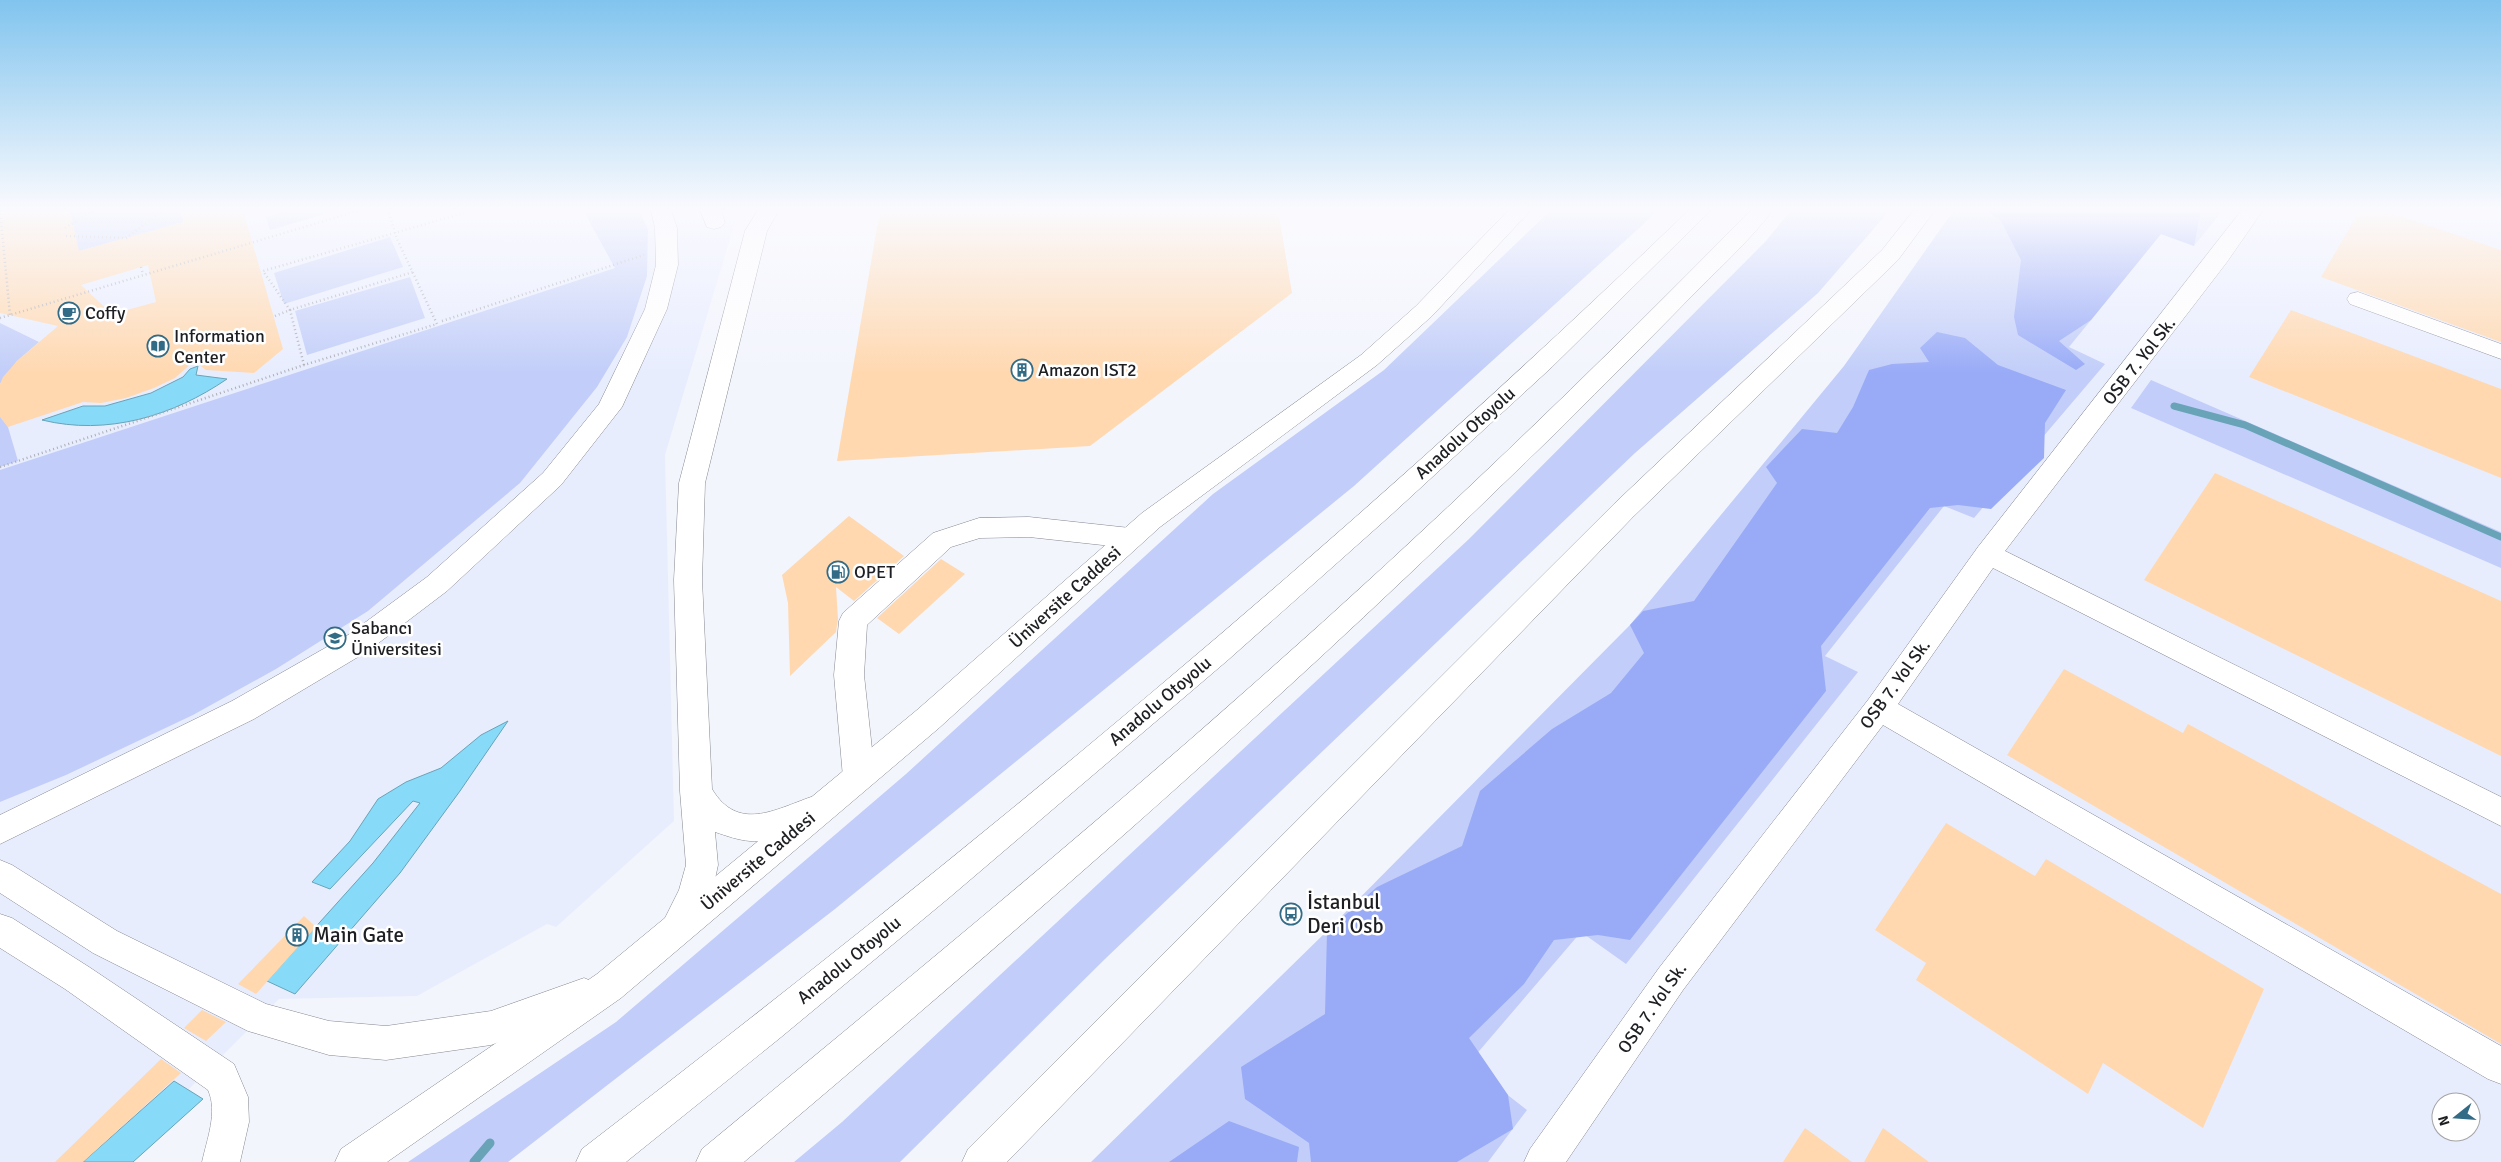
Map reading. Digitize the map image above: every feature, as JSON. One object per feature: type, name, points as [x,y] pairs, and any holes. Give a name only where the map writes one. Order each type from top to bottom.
[{"type":"main road","points":[[0,830],[243,710],[358,643],[437,584],[552,479],[610,407],[656,309],[667,264]]},
{"type":"main road","points":[[676,930],[695,893],[702,865],[696,791],[688,580],[692,483],[748,264]]},
{"type":"main road","name":"Üniversite Caddesi","points":[[354,1162],[609,986],[928,719],[1130,538],[1205,479],[1369,360],[1424,311],[1469,264]]},
{"type":"main road","name":"Anadolu Otoyolu","points":[[595,1162],[728,1059],[941,885],[1287,592],[1529,376],[1644,264]]},
{"type":"main road","points":[[715,1162],[1030,898],[1344,619],[1599,378],[1710,264]]},
{"type":"main road","points":[[981,1162],[1624,510],[1880,264]]},
{"type":"main road","name":"OSB 7. Yol Sk.","points":[[1543,1162],[1671,979],[1879,708],[1988,554],[2213,264]]},
{"type":"main road","points":[[2358,299],[2501,352]]},
{"type":"main road","points":[[696,791],[711,813],[737,826],[769,828],[800,818],[850,785],[849,675],[852,621],[942,540],[979,528],[1029,528],[1130,538]]},
{"type":"main road","points":[[1988,554],[2501,812]]},
{"type":"main road","points":[[1879,708],[2501,1066]]},
{"type":"main road","points":[[0,875],[105,942],[252,1015],[329,1038],[386,1043],[491,1028],[609,986]]},
{"type":"main road","points":[[0,929],[77,978],[209,1067],[221,1078],[230,1098],[230,1122],[221,1162]]},
{"type":"main road","points":[[1005,1162],[1036,1106]]},
{"type":"path","points":[[5,264],[10,315]]},
{"type":"path","points":[[0,318],[176,264]]},
{"type":"path","points":[[287,264],[263,271],[290,310],[304,366]]},
{"type":"path","points":[[0,467],[437,324],[409,264]]},
{"type":"path","points":[[442,321],[617,264]]},
{"type":"path","points":[[141,267],[143,274]]},
{"type":"path","points":[[275,316],[413,272]]},
{"type":"shaded area","name":"Sabancı Üniversitesi","points":[[0,264],[722,264],[665,455],[674,821],[556,927],[547,924],[417,996],[279,999],[189,1089],[203,1099],[133,1162],[0,1162]]},
{"type":"shaded area","points":[[302,264],[402,264],[403,267],[284,304],[274,273]]},
{"type":"shaded area","points":[[613,264],[647,264],[647,276],[627,337],[597,387],[520,483],[368,611],[276,669],[193,715],[66,775],[0,802],[0,470],[615,268]]},
{"type":"shaded area","points":[[1494,264],[1599,264],[1354,486],[835,909],[508,1162],[408,1162],[616,1022],[906,774],[1213,494],[1384,370]]},
{"type":"shaded area","points":[[1743,264],[1843,264],[1818,293],[1635,453],[1105,959],[900,1162],[794,1162],[842,1122],[1469,539]]},
{"type":"shaded area","points":[[1916,264],[2501,264],[2501,1162],[1157,1162],[1327,931],[1630,625],[1844,366]]},
{"type":"shaded area","points":[[1916,264],[2136,264],[2069,347],[2105,364],[1974,518],[1944,506],[1825,656],[1858,672],[1626,964],[1581,932],[1468,1064],[1527,1110],[1488,1162],[1091,1162],[1327,931],[1630,625],[1844,366]]},
{"type":"shaded area","points":[[2020,264],[2136,264],[2091,320],[2059,341],[2085,364],[2076,370],[2018,335],[2014,317]]},
{"type":"shaded area","points":[[410,277],[425,318],[307,355],[295,311]]},
{"type":"shaded area","points":[[0,323],[39,342],[17,361],[0,384]]},
{"type":"shaded area","points":[[1937,332],[1965,338],[1998,365],[2066,390],[2045,423],[2044,458],[1991,509],[1958,505],[1930,508],[1821,646],[1826,691],[1630,940],[1598,935],[1554,940],[1524,984],[1469,1038],[1508,1095],[1513,1129],[1457,1162],[1311,1162],[1309,1143],[1245,1099],[1241,1067],[1325,1014],[1327,931],[1377,887],[1462,846],[1480,791],[1552,729],[1611,693],[1644,653],[1630,625],[1643,611],[1694,601],[1777,483],[1766,467],[1802,429],[1837,433],[1853,407],[1869,370],[1892,364],[1929,362],[1920,348]]},
{"type":"shaded area","points":[[198,366],[196,375],[227,379],[184,403],[139,419],[91,426],[42,420],[83,406],[105,406],[151,393],[183,377],[190,369]]},
{"type":"shaded area","points":[[2151,380],[2501,532],[2501,568],[2131,408]]},
{"type":"shaded area","points":[[0,416],[8,427],[18,461],[0,467]]},
{"type":"shaded area","points":[[508,721],[400,873],[295,994],[267,981],[373,863],[420,803],[413,801],[330,889],[312,882],[350,841],[378,799],[406,782],[441,768],[481,735]]},
{"type":"shaded area","points":[[174,1081],[203,1099],[133,1162],[83,1162]]},
{"type":"shaded area","points":[[1229,1121],[1299,1147],[1297,1162],[1169,1162]]},
{"type":"building","name":"Information Center","points":[[0,264],[259,264],[283,349],[254,373],[206,370],[194,361],[175,378],[126,398],[101,403],[83,402],[8,427],[0,417],[0,384],[3,377],[17,361],[58,326],[0,313]],"holes":[[[148,265],[156,302],[112,314],[81,285]]]},
{"type":"building","name":"Amazon IST2","points":[[871,264],[1287,264],[1292,293],[1090,446],[837,461]]},
{"type":"building","points":[[2328,264],[2501,264],[2501,342],[2321,277]]},
{"type":"building","points":[[2291,310],[2501,389],[2501,478],[2249,377]]},
{"type":"building","points":[[2215,473],[2501,601],[2501,756],[2144,580]]},
{"type":"building","points":[[849,516],[904,556],[854,601],[836,587],[838,619],[836,632],[790,676],[788,603],[782,575]]},
{"type":"building","points":[[941,559],[965,574],[899,634],[877,618]]},
{"type":"building","points":[[2064,669],[2183,733],[2188,724],[2501,894],[2501,1044],[2007,755]]},
{"type":"building","points":[[1946,823],[2035,876],[2046,859],[2264,989],[2203,1128],[2103,1063],[2088,1094],[1916,980],[1926,963],[1875,930]]},
{"type":"building","points":[[304,916],[316,927],[256,994],[238,984]]},
{"type":"building","points":[[202,1010],[226,1022],[206,1041],[184,1028]]},
{"type":"building","points":[[161,1059],[181,1073],[83,1162],[55,1162]]},
{"type":"building","points":[[1805,1128],[1852,1162],[1783,1162]]},
{"type":"building","points":[[1883,1128],[1929,1162],[1864,1162]]},
{"type":"waterway","points":[[2174,406],[2245,425],[2501,537]]},
{"type":"waterway","points":[[474,1162],[490,1143]]},
{"type":"place","name":"Coffy","points":[[69,313]]},
{"type":"place","name":"Information Center","points":[[158,346]]},
{"type":"place","name":"Amazon IST2","points":[[1022,370]]},
{"type":"place","name":"OPET","points":[[838,572]]},
{"type":"place","name":"Sabancı Üniversitesi","points":[[335,638]]},
{"type":"place","name":"İstanbul Deri Osb","points":[[1291,914]]},
{"type":"place","name":"Main Gate","points":[[297,935]]}]
